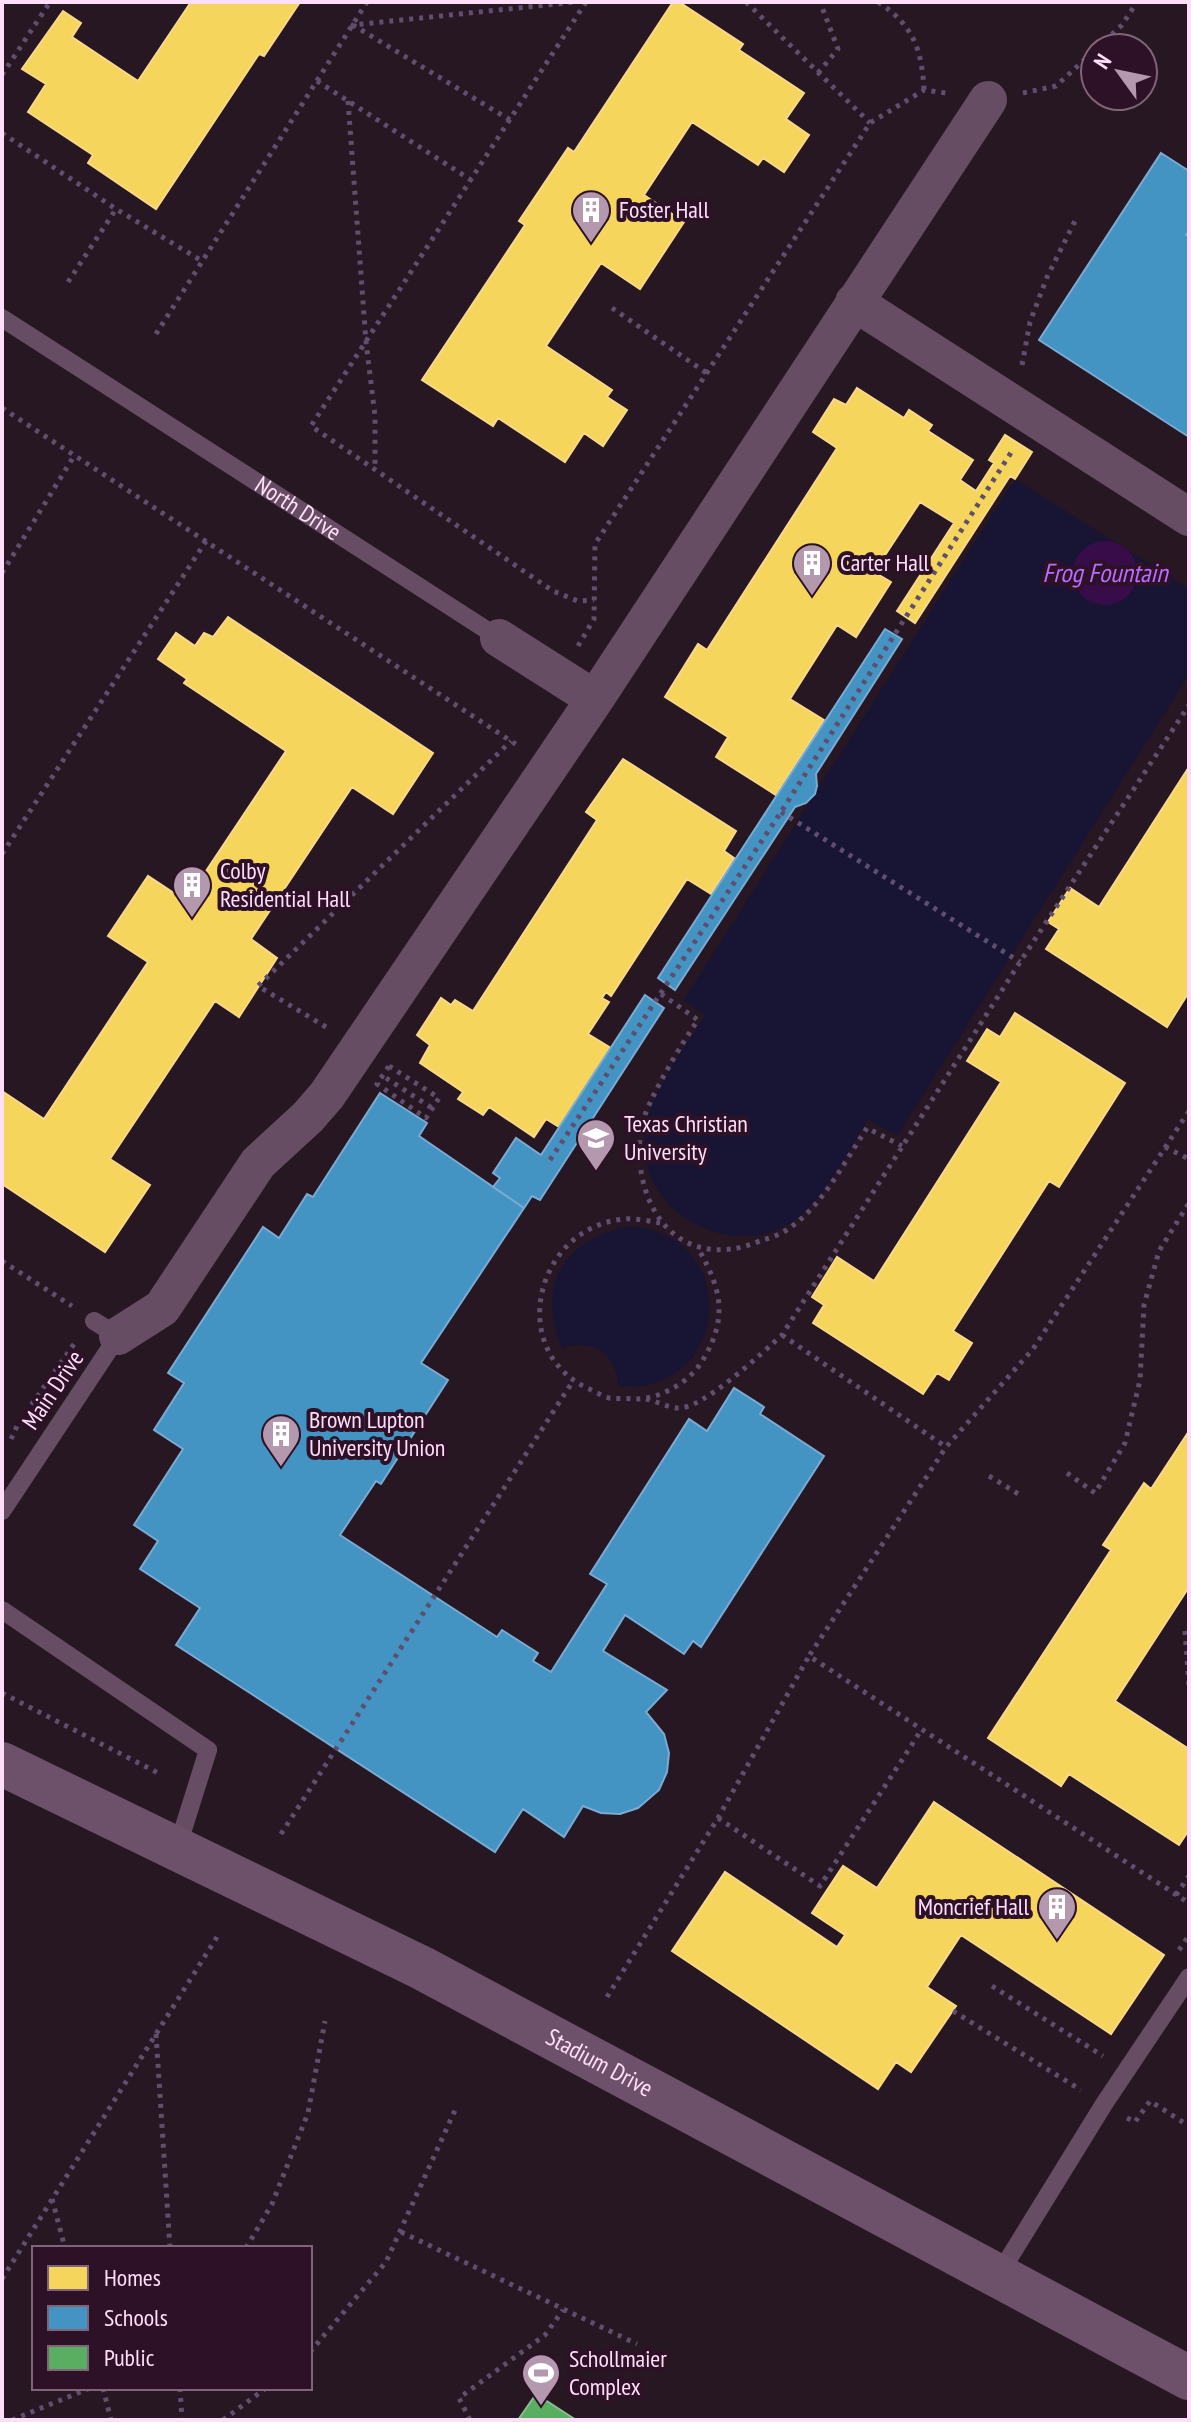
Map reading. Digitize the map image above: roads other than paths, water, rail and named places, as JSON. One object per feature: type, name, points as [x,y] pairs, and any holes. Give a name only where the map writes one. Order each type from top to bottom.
[{"type":"street","points":[[106,1328],[162,1308],[258,1163],[327,1095],[595,699],[988,100]]},
{"type":"street","points":[[854,302],[1189,517]]},
{"type":"street","name":"North Drive","points":[[499,638],[595,699]]},
{"type":"street","name":"Stadium Drive","points":[[2,1764],[422,1968],[1189,2378]]},
{"type":"lane","name":"North Drive","points":[[2,318],[499,638]]},
{"type":"lane","name":"Main Drive","points":[[2,1511],[106,1328]]},
{"type":"lane","points":[[2,1610],[208,1750],[177,1849]]},
{"type":"lane","points":[[998,2276],[1104,2104],[1189,1977]]},
{"type":"water","name":"Frog Fountain","points":[[1105,541],[1123,547],[1131,555],[1137,573],[1131,591],[1123,599],[1105,605],[1087,599],[1079,591],[1073,573],[1079,555],[1087,547]]},
{"type":"place","name":"Foster Hall","points":[[591,244]]},
{"type":"place","name":"Carter Hall","points":[[812,597]]},
{"type":"place","name":"Colby Residential Hall","points":[[192,919]]},
{"type":"place","name":"Texas Christian University","points":[[596,1172]]},
{"type":"place","name":"Brown Lupton University Union","points":[[281,1468]]},
{"type":"place","name":"Moncrief Hall","points":[[1057,1941]]},
{"type":"place","name":"Schollmaier Complex","points":[[541,2407]]}]
